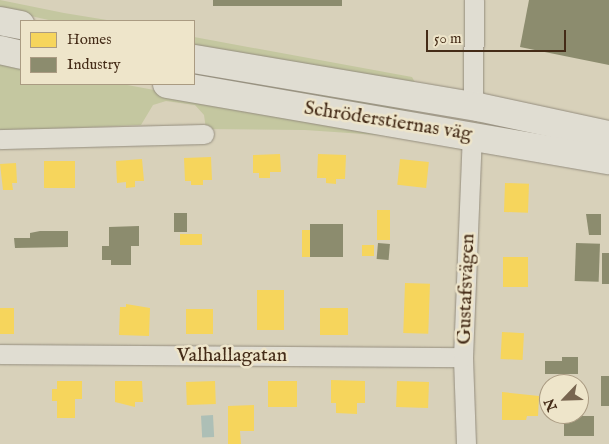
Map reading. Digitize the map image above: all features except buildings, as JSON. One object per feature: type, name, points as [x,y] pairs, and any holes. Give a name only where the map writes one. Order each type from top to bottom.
[{"type":"street","points":[[472,134],[474,0]]},
{"type":"street","points":[[0,21],[20,25]]},
{"type":"street","points":[[0,50],[20,55]]},
{"type":"street","name":"Schröderstiernas väg","points":[[195,58],[473,106],[609,135]]},
{"type":"street","name":"Schröderstiernas väg","points":[[173,85],[421,128],[472,134],[609,160]]},
{"type":"street","points":[[0,139],[204,134]]},
{"type":"street","name":"Gustafsvägen","points":[[466,444],[463,357],[472,134]]},
{"type":"street","name":"Valhallagatan","points":[[0,354],[463,357]]},
{"type":"green space","points":[[0,0],[107,20],[49,20],[0,9]]},
{"type":"green space","points":[[195,37],[412,77],[420,92],[195,49]]},
{"type":"green space","points":[[0,63],[20,67],[20,85],[127,85],[407,137],[305,130],[206,129],[204,115],[195,105],[166,101],[153,105],[141,125],[0,131]]},
{"type":"green space","points":[[195,67],[370,100],[415,113],[195,79]]},
{"type":"shaded area","points":[[213,415],[214,437],[202,438],[201,416]]}]
